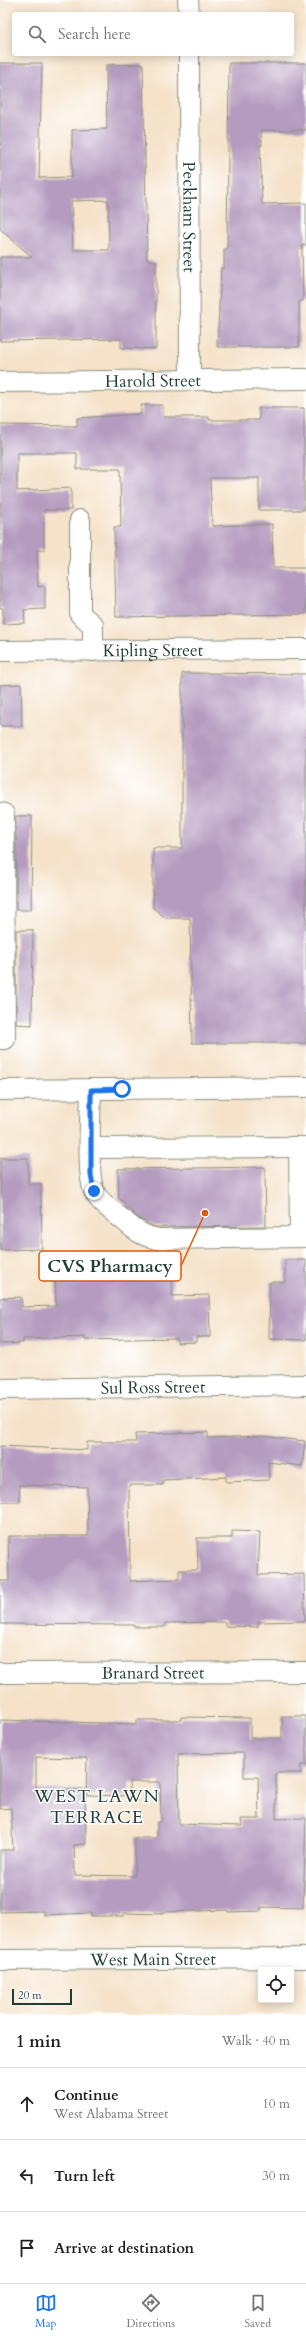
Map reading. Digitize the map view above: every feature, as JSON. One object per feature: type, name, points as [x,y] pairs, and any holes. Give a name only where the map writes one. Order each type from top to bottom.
[{"type":"street","points":[[188,0],[188,12]]},
{"type":"street","name":"Peckham Street","points":[[189,56],[190,380]]},
{"type":"street","name":"Harold Street","points":[[0,382],[306,379]]},
{"type":"street","points":[[80,520],[80,614],[93,625],[93,650]]},
{"type":"street","name":"Kipling Street","points":[[0,651],[306,649]]},
{"type":"street","points":[[0,813],[4,814],[5,1039],[0,1039]]},
{"type":"street","points":[[0,1090],[306,1087]]},
{"type":"street","points":[[91,1090],[91,1148],[91,1175],[94,1191],[104,1204],[137,1232],[147,1238],[158,1239],[303,1237],[302,1147],[91,1148]]},
{"type":"street","name":"Sul Ross Street","points":[[0,1389],[306,1385]]},
{"type":"street","name":"Branard Street","points":[[0,1673],[306,1672]]},
{"type":"street","name":"West Main Street","points":[[0,1960],[306,1958]]},
{"type":"building","points":[[0,63],[42,63],[39,178],[72,177],[72,130],[107,129],[106,65],[143,64],[147,260],[156,261],[156,349],[121,348],[121,339],[0,341],[0,257],[32,257],[0,229]],"holes":[[[108,200],[109,250],[73,250],[71,201]]]},
{"type":"building","points":[[229,63],[306,63],[306,130],[261,130],[262,145],[260,145],[262,204],[306,203],[306,245],[302,245],[303,301],[299,301],[299,347],[217,347],[221,268],[224,268],[224,249],[227,249]]},
{"type":"building","points":[[141,405],[163,405],[163,417],[209,417],[209,420],[259,420],[259,408],[304,408],[304,510],[259,510],[259,478],[210,478],[212,526],[272,524],[273,568],[306,568],[306,614],[116,617],[114,527],[121,527],[120,469],[77,469],[77,453],[17,453],[17,491],[71,488],[71,510],[44,510],[44,550],[37,550],[38,587],[45,586],[45,609],[24,610],[25,623],[3,624],[3,608],[0,608],[0,425],[77,426],[77,418],[141,414]]},
{"type":"building","points":[[182,673],[306,674],[306,1043],[192,1043],[190,918],[166,918],[153,908],[153,848],[182,848]]},
{"type":"building","points":[[21,684],[22,726],[0,726],[0,685]]},
{"type":"building","points":[[16,816],[32,816],[31,910],[16,910]]},
{"type":"building","points":[[16,930],[33,930],[32,1025],[16,1024]]},
{"type":"building","points":[[0,1158],[28,1158],[28,1184],[41,1184],[42,1249],[0,1250]]},
{"type":"building","points":[[265,1167],[266,1226],[155,1227],[138,1218],[119,1198],[118,1169]]},
{"type":"building","points":[[93,1257],[153,1259],[153,1257],[173,1258],[172,1296],[209,1295],[210,1337],[196,1337],[196,1342],[177,1343],[177,1338],[85,1340],[85,1337],[23,1339],[23,1343],[0,1344],[0,1298],[21,1297],[22,1307],[56,1306],[55,1259]]},
{"type":"building","points":[[285,1260],[306,1260],[306,1340],[269,1339],[270,1282],[285,1282]]},
{"type":"building","points":[[208,1432],[208,1438],[261,1436],[305,1441],[302,1466],[268,1462],[269,1480],[226,1482],[226,1477],[163,1480],[163,1485],[129,1485],[130,1581],[179,1579],[179,1570],[198,1570],[197,1538],[232,1538],[232,1531],[260,1532],[258,1575],[304,1574],[305,1621],[258,1622],[258,1627],[225,1626],[225,1622],[165,1623],[165,1627],[134,1627],[134,1625],[0,1624],[0,1581],[9,1581],[8,1536],[88,1536],[87,1487],[19,1485],[20,1502],[0,1502],[0,1446],[87,1450],[87,1442],[136,1442],[135,1434]]},
{"type":"building","points":[[282,1716],[306,1716],[306,1765],[301,1765],[301,1773],[276,1773],[276,1819],[306,1818],[303,1908],[261,1907],[261,1911],[228,1912],[228,1910],[163,1912],[163,1914],[124,1913],[124,1916],[91,1916],[91,1913],[44,1915],[44,1911],[0,1912],[0,1850],[13,1850],[11,1808],[0,1809],[0,1720],[137,1724],[137,1720],[181,1720],[181,1717],[250,1718],[250,1738],[282,1738]],"holes":[[[244,1753],[244,1777],[258,1777],[259,1819],[241,1819],[242,1826],[179,1824],[178,1754]],[[36,1757],[87,1758],[86,1795],[129,1796],[129,1782],[160,1782],[161,1822],[157,1822],[157,1838],[135,1838],[135,1876],[75,1875],[74,1845],[86,1844],[85,1790],[36,1789]]]},
{"type":"place","name":"CVS Pharmacy","points":[[205,1213]]},
{"type":"district","name":"WEST LAWN TERRACE","points":[[97,1806]]},
{"type":"route","points":[[94,1191],[91,1175],[91,1090],[122,1089]]}]
